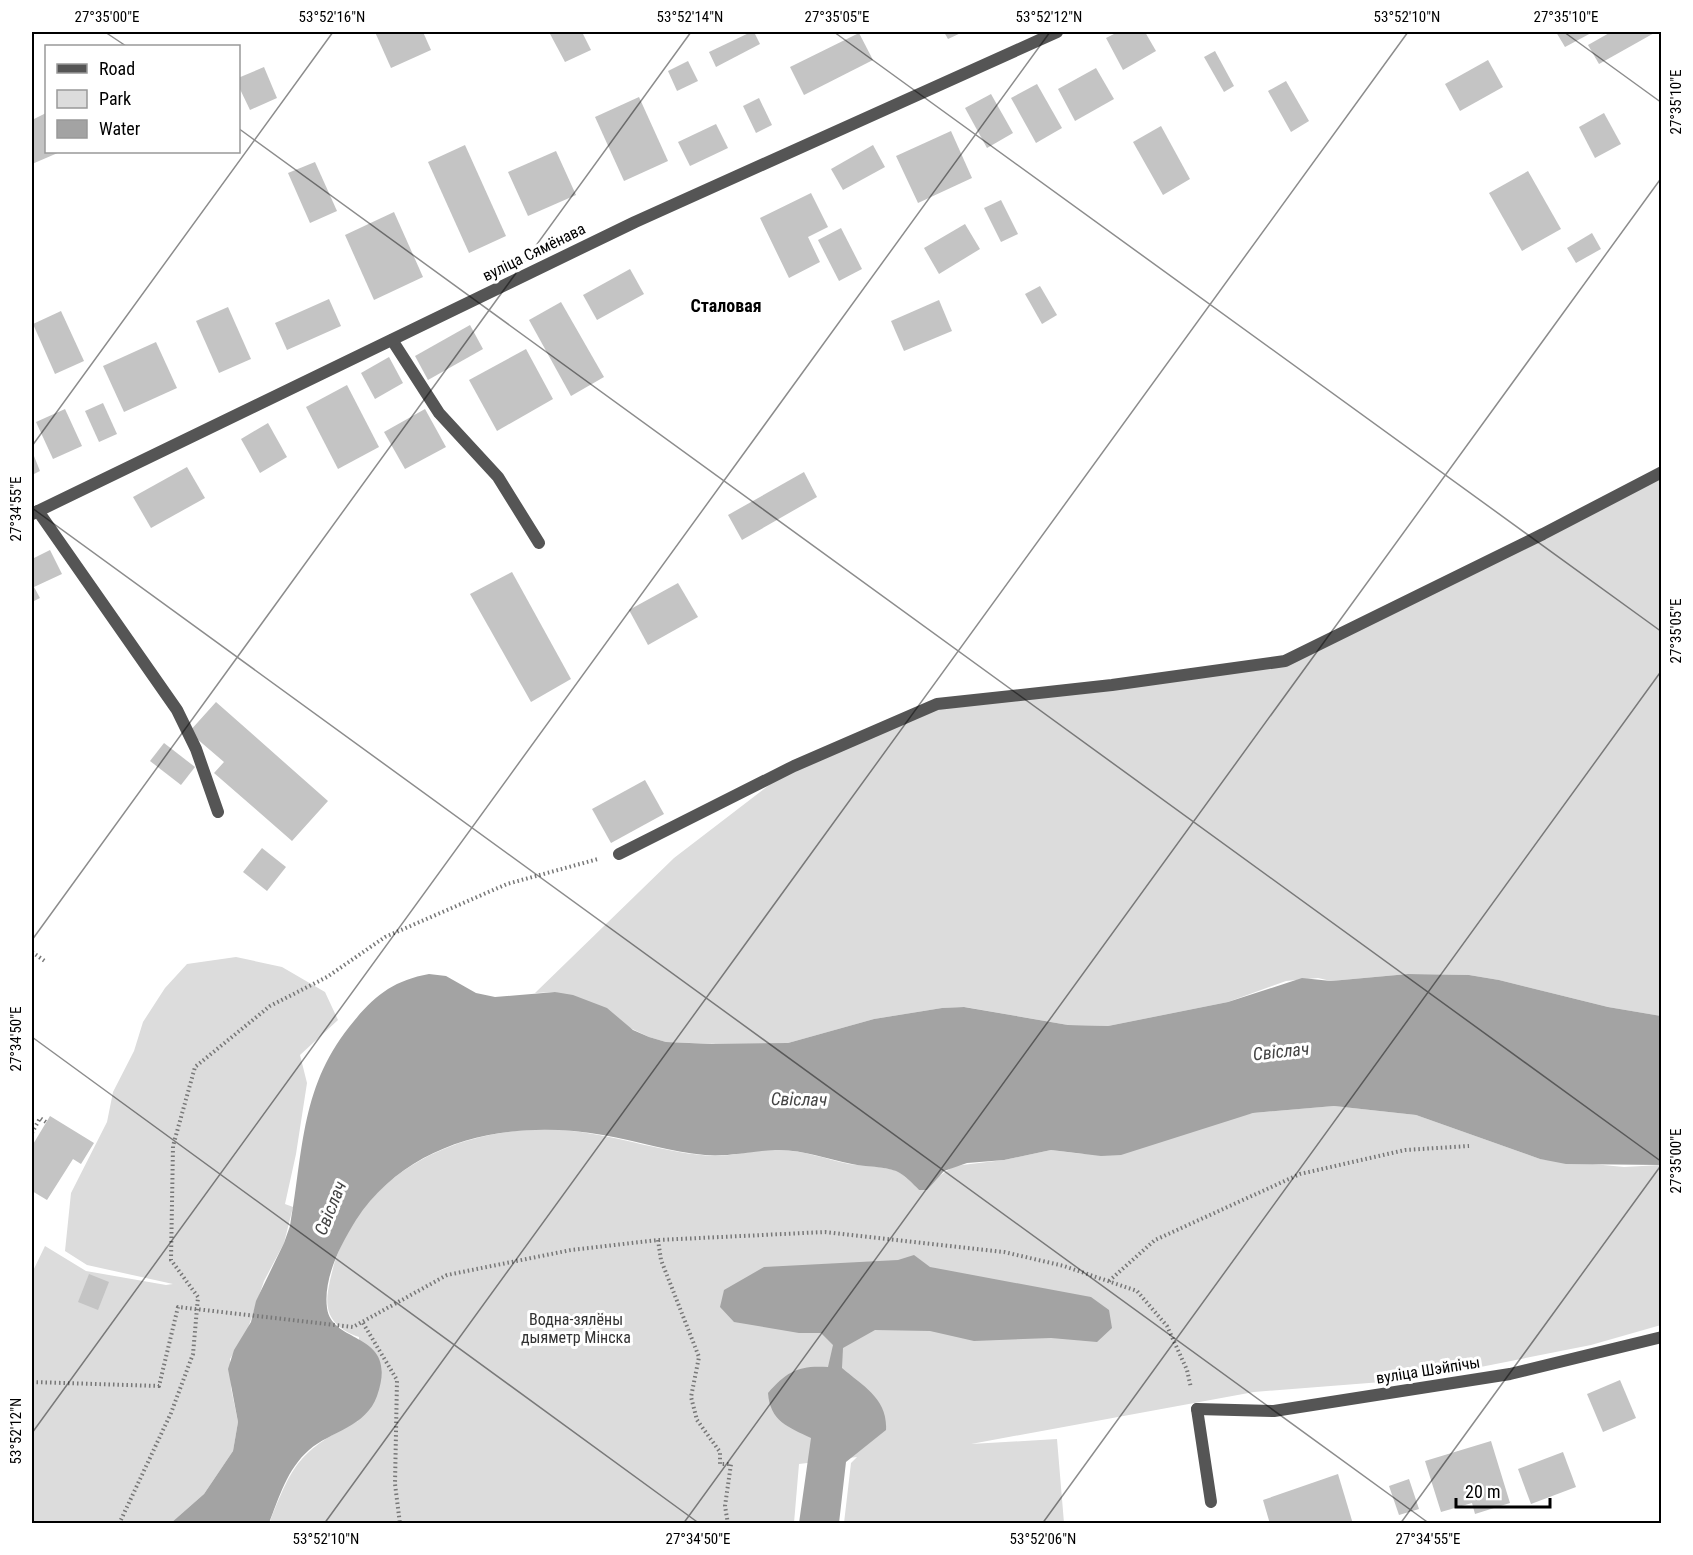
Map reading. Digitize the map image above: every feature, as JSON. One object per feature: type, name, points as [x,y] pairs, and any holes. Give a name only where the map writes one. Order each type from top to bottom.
[{"type":"street","name":"вуліца Сямёнава","points":[[34,512],[635,222],[1057,32]]},
{"type":"street","points":[[392,340],[439,413],[498,477],[539,543]]},
{"type":"street","points":[[619,854],[794,766],[938,704],[1112,685],[1285,661],[1544,534],[1662,472]]},
{"type":"street","points":[[34,512],[177,710],[196,749],[218,812]]},
{"type":"street","name":"вуліца Шэйпічы","points":[[1197,1409],[1274,1412],[1510,1374],[1662,1336]]},
{"type":"street","points":[[1197,1409],[1210,1502]]},
{"type":"path","points":[[119,1524],[175,1403],[193,1354],[198,1298],[171,1260],[173,1146],[195,1067],[270,1006],[327,977],[385,937],[507,884],[619,854]]},
{"type":"path","points":[[32,951],[46,962]]},
{"type":"path","points":[[32,1133],[40,1118],[46,1122]]},
{"type":"path","points":[[1109,1281],[1155,1240],[1300,1174],[1405,1150],[1469,1146]]},
{"type":"path","points":[[32,1382],[159,1386],[178,1307],[353,1327],[447,1275],[571,1250],[658,1240],[825,1232],[1004,1252],[1064,1266],[1137,1291],[1167,1326],[1186,1370],[1197,1409]]},
{"type":"path","points":[[658,1240],[661,1260],[699,1357],[691,1397],[697,1420],[720,1452],[720,1464],[731,1464],[725,1506],[728,1524]]},
{"type":"path","points":[[363,1323],[397,1380],[395,1484],[400,1524]]},
{"type":"green space","points":[[1661,472],[1661,1016],[1608,1007],[1499,980],[1469,975],[1408,974],[1331,981],[1318,978],[1286,981],[1228,1002],[1108,1026],[1068,1025],[965,1007],[942,1008],[874,1019],[788,1043],[741,1045],[666,1042],[649,1037],[555,992],[535,993],[674,858],[794,766],[937,704],[1285,661]]},
{"type":"green space","points":[[236,957],[282,967],[325,992],[338,1020],[300,1055],[307,1083],[296,1154],[285,1204],[293,1207],[284,1243],[264,1281],[247,1331],[230,1359],[231,1388],[238,1422],[233,1451],[204,1494],[171,1523],[32,1523],[32,1273],[45,1246],[86,1271],[166,1285],[173,1284],[87,1265],[65,1251],[71,1193],[107,1122],[113,1092],[134,1051],[143,1022],[165,988],[187,964]]},
{"type":"green space","name":"Водна-зялёны дыяметр Мінска","points":[[1334,1106],[1416,1115],[1540,1159],[1624,1167],[1661,1165],[1661,1325],[1591,1345],[1420,1379],[1254,1392],[971,1444],[1057,1439],[1064,1523],[844,1523],[851,1463],[857,1457],[799,1464],[794,1523],[269,1524],[285,1486],[300,1461],[323,1441],[358,1421],[359,1337],[338,1326],[330,1314],[327,1300],[339,1250],[359,1215],[385,1186],[416,1163],[452,1146],[491,1135],[531,1130],[590,1133],[697,1155],[715,1156],[787,1150],[849,1164],[894,1170],[919,1190],[954,1166],[1004,1160],[1051,1150],[1083,1154],[1253,1113]]},
{"type":"water","name":"Свіслач","points":[[429,974],[446,976],[476,993],[495,997],[555,992],[573,995],[607,1008],[633,1030],[649,1037],[666,1042],[712,1044],[788,1043],[874,1019],[942,1008],[964,1007],[1068,1025],[1108,1026],[1228,1002],[1302,978],[1331,981],[1408,974],[1469,975],[1499,980],[1608,1007],[1661,1016],[1661,1165],[1566,1164],[1540,1159],[1416,1115],[1334,1106],[1253,1113],[1121,1155],[1101,1156],[1051,1150],[1004,1160],[967,1163],[944,1171],[927,1190],[919,1190],[908,1179],[891,1169],[852,1164],[795,1151],[775,1150],[705,1155],[603,1135],[568,1131],[534,1130],[499,1133],[466,1141],[434,1153],[405,1170],[378,1192],[356,1220],[334,1262],[326,1297],[327,1308],[332,1320],[340,1328],[373,1349],[380,1360],[382,1375],[377,1396],[365,1415],[347,1428],[318,1443],[301,1458],[284,1484],[269,1523],[171,1523],[204,1494],[233,1451],[238,1422],[228,1369],[234,1350],[251,1322],[256,1301],[290,1226],[307,1118],[323,1069],[336,1045],[354,1021],[378,996],[406,980]]},
{"type":"water","points":[[914,1255],[930,1267],[1091,1297],[1109,1310],[1112,1328],[1097,1342],[1051,1338],[974,1341],[930,1331],[875,1330],[843,1348],[842,1368],[873,1394],[883,1410],[886,1430],[846,1462],[839,1523],[799,1523],[811,1438],[776,1417],[769,1403],[768,1393],[781,1379],[794,1371],[809,1367],[828,1367],[833,1345],[821,1333],[799,1333],[734,1322],[720,1307],[724,1290],[764,1267],[898,1260]]},
{"type":"building","points":[[375,32],[423,32],[431,50],[391,68]]},
{"type":"building","points":[[549,32],[582,32],[591,50],[565,62]]},
{"type":"building","points":[[754,32],[760,44],[716,67],[709,52]]},
{"type":"building","points":[[944,32],[963,32],[948,39]]},
{"type":"building","points":[[1118,32],[1145,32],[1156,51],[1123,70],[1106,38]]},
{"type":"building","points":[[1556,32],[1593,32],[1565,47]]},
{"type":"building","points":[[1611,32],[1656,32],[1599,64],[1588,45]]},
{"type":"building","points":[[859,33],[873,60],[804,95],[790,67]]},
{"type":"building","points":[[1215,51],[1234,86],[1224,92],[1204,57]]},
{"type":"building","points":[[1488,60],[1503,87],[1460,111],[1445,84]]},
{"type":"building","points":[[688,61],[698,81],[677,91],[668,71]]},
{"type":"building","points":[[264,67],[277,98],[250,110],[240,89],[240,77]]},
{"type":"building","points":[[1096,68],[1114,99],[1075,121],[1058,89]]},
{"type":"building","points":[[1286,81],[1309,121],[1291,132],[1268,91]]},
{"type":"building","points":[[1037,84],[1062,128],[1036,143],[1011,98]]},
{"type":"building","points":[[991,94],[1013,133],[987,148],[965,108]]},
{"type":"building","points":[[639,97],[668,161],[624,181],[595,117]]},
{"type":"building","points":[[759,98],[772,125],[756,133],[743,106]]},
{"type":"building","points":[[1604,113],[1621,144],[1595,158],[1579,127]]},
{"type":"building","points":[[45,114],[45,153],[58,153],[32,164],[32,120]]},
{"type":"building","points":[[716,124],[728,148],[690,166],[678,142]]},
{"type":"building","points":[[1161,126],[1190,179],[1163,195],[1133,142]]},
{"type":"building","points":[[951,131],[972,178],[918,203],[896,156]]},
{"type":"building","points":[[465,145],[506,236],[469,253],[428,162]]},
{"type":"building","points":[[873,145],[885,167],[843,190],[831,169]]},
{"type":"building","points":[[556,151],[576,195],[528,216],[508,172]]},
{"type":"building","points":[[315,162],[337,211],[310,223],[288,173]]},
{"type":"building","points":[[1528,171],[1561,229],[1522,251],[1489,193]]},
{"type":"building","points":[[811,193],[828,227],[808,237],[820,262],[789,278],[760,218]]},
{"type":"building","points":[[1001,200],[1018,234],[1001,242],[984,208]]},
{"type":"building","points":[[394,212],[423,277],[374,300],[345,235]]},
{"type":"building","points":[[965,224],[980,249],[939,274],[924,248]]},
{"type":"building","points":[[841,228],[862,269],[839,281],[818,240]]},
{"type":"building","points":[[1592,233],[1601,249],[1576,263],[1567,248]]},
{"type":"building","points":[[630,269],[644,294],[597,320],[583,295]]},
{"type":"building","points":[[1040,286],[1057,315],[1042,324],[1025,294]]},
{"type":"building","points":[[329,299],[341,326],[287,350],[275,323]]},
{"type":"building","points":[[939,300],[952,331],[904,351],[891,321]]},
{"type":"building","points":[[561,302],[604,377],[571,396],[529,320]]},
{"type":"building","points":[[228,307],[251,359],[219,373],[196,321]]},
{"type":"building","points":[[61,311],[84,361],[55,374],[33,324]]},
{"type":"building","points":[[470,325],[483,349],[428,380],[415,356]]},
{"type":"building","points":[[156,342],[177,388],[124,412],[103,366]]},
{"type":"building","points":[[526,349],[553,399],[497,431],[469,380]]},
{"type":"building","points":[[389,357],[403,383],[375,399],[361,373]]},
{"type":"building","points":[[347,385],[379,447],[338,469],[306,407]]},
{"type":"building","points":[[103,403],[117,434],[99,442],[85,411]]},
{"type":"building","points":[[65,409],[82,446],[53,459],[36,422]]},
{"type":"building","points":[[425,409],[446,447],[405,469],[384,432]]},
{"type":"building","points":[[268,423],[287,457],[260,473],[241,439]]},
{"type":"building","points":[[32,451],[40,471],[32,475]]},
{"type":"building","points":[[187,467],[205,498],[151,528],[133,497]]},
{"type":"building","points":[[804,472],[817,497],[742,540],[728,515]]},
{"type":"building","points":[[50,550],[62,574],[34,587],[40,598],[32,602],[32,559]]},
{"type":"building","points":[[512,572],[571,679],[531,702],[470,594]]},
{"type":"building","points":[[678,583],[698,617],[648,645],[629,610]]},
{"type":"building","points":[[216,702],[328,801],[292,841],[214,773],[224,762],[189,732]]},
{"type":"building","points":[[164,743],[195,767],[181,785],[150,761]]},
{"type":"building","points":[[645,780],[664,814],[611,843],[592,809]]},
{"type":"building","points":[[262,848],[286,867],[267,891],[243,872]]},
{"type":"building","points":[[50,1116],[94,1143],[81,1164],[73,1159],[47,1200],[32,1191],[32,1146]]},
{"type":"building","points":[[89,1274],[109,1282],[98,1310],[78,1302]]},
{"type":"building","points":[[1620,1380],[1636,1418],[1603,1432],[1587,1394]]},
{"type":"building","points":[[1491,1441],[1510,1503],[1475,1514],[1472,1503],[1441,1512],[1425,1461]]},
{"type":"building","points":[[1563,1452],[1576,1487],[1531,1504],[1518,1469]]},
{"type":"building","points":[[1338,1474],[1353,1524],[1270,1524],[1263,1500]]},
{"type":"building","points":[[1409,1479],[1419,1509],[1399,1515],[1389,1486]]},
{"type":"district","name":"Сталовая","points":[[726,305]]}]
